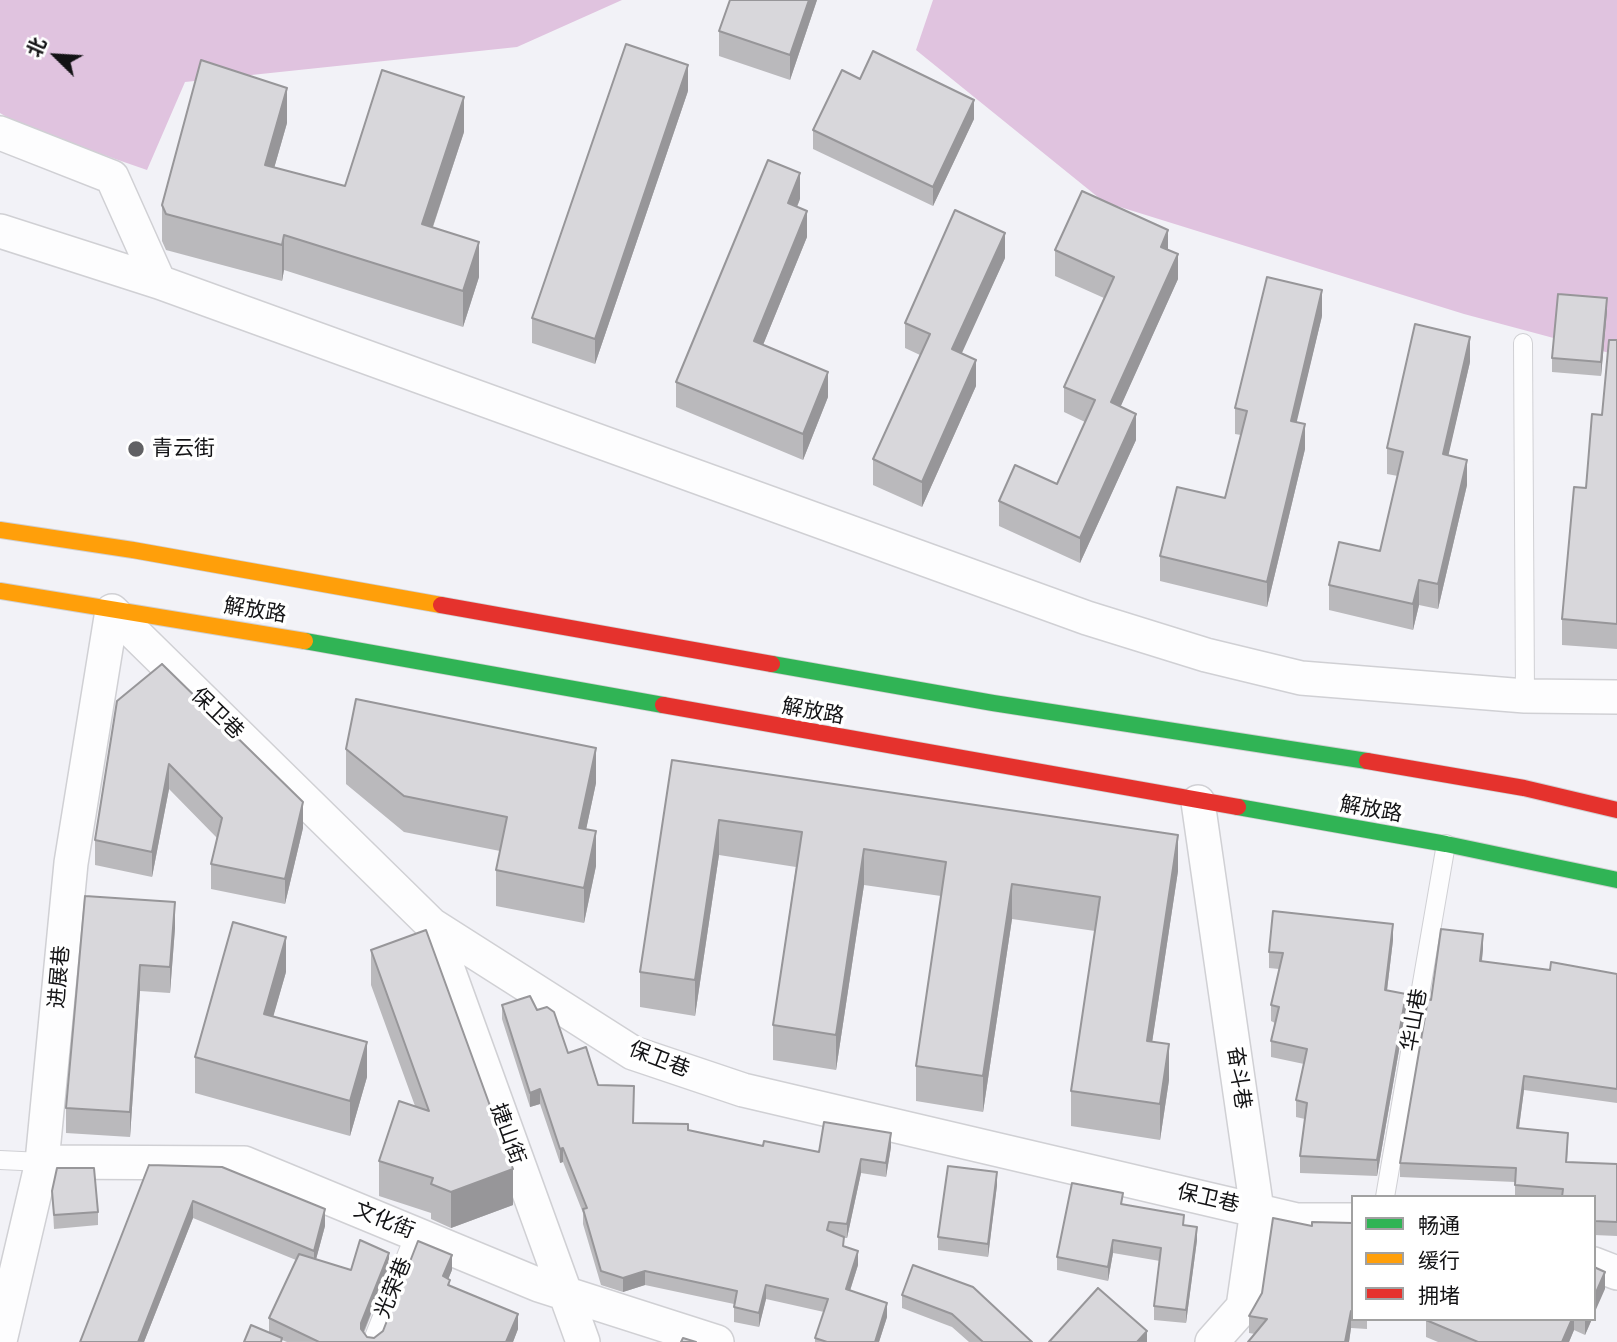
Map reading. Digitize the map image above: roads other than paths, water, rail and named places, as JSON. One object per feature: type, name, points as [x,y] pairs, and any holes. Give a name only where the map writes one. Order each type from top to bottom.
[{"type":"main road","name":"解放路","points":[[0,530],[133,550],[979,700],[1212,735],[1524,788],[1617,810]]},
{"type":"main road","name":"解放路","points":[[0,591],[240,630],[1446,844],[1617,880]]},
{"type":"street","points":[[0,133],[112,177],[159,282]]},
{"type":"street","points":[[0,231],[159,282],[1087,618],[1193,651],[1301,678],[1525,696],[1617,697]]},
{"type":"street","name":"保卫巷","points":[[112,611],[432,925],[633,1053],[743,1090],[1297,1220],[1351,1220]]},
{"type":"street","name":"进展巷","points":[[0,1341],[42,1163],[71,863],[112,611]]},
{"type":"street","name":"奋斗巷","points":[[1198,802],[1257,1210],[1243,1307],[1212,1342]]},
{"type":"street","name":"捷山街","points":[[432,925],[583,1342]]},
{"type":"street","name":"文化街","points":[[42,1163],[244,1163],[565,1293],[717,1342]]},
{"type":"street","points":[[1596,1265],[1617,1273]]},
{"type":"lane","points":[[1523,343],[1525,696]]},
{"type":"lane","name":"华山巷","points":[[1385,1195],[1446,844]]},
{"type":"lane","points":[[0,1160],[42,1163]]},
{"type":"lane","name":"光荣巷","points":[[372,1342],[415,1234]]},
{"type":"place","name":"青云街","points":[[136,449]]}]
